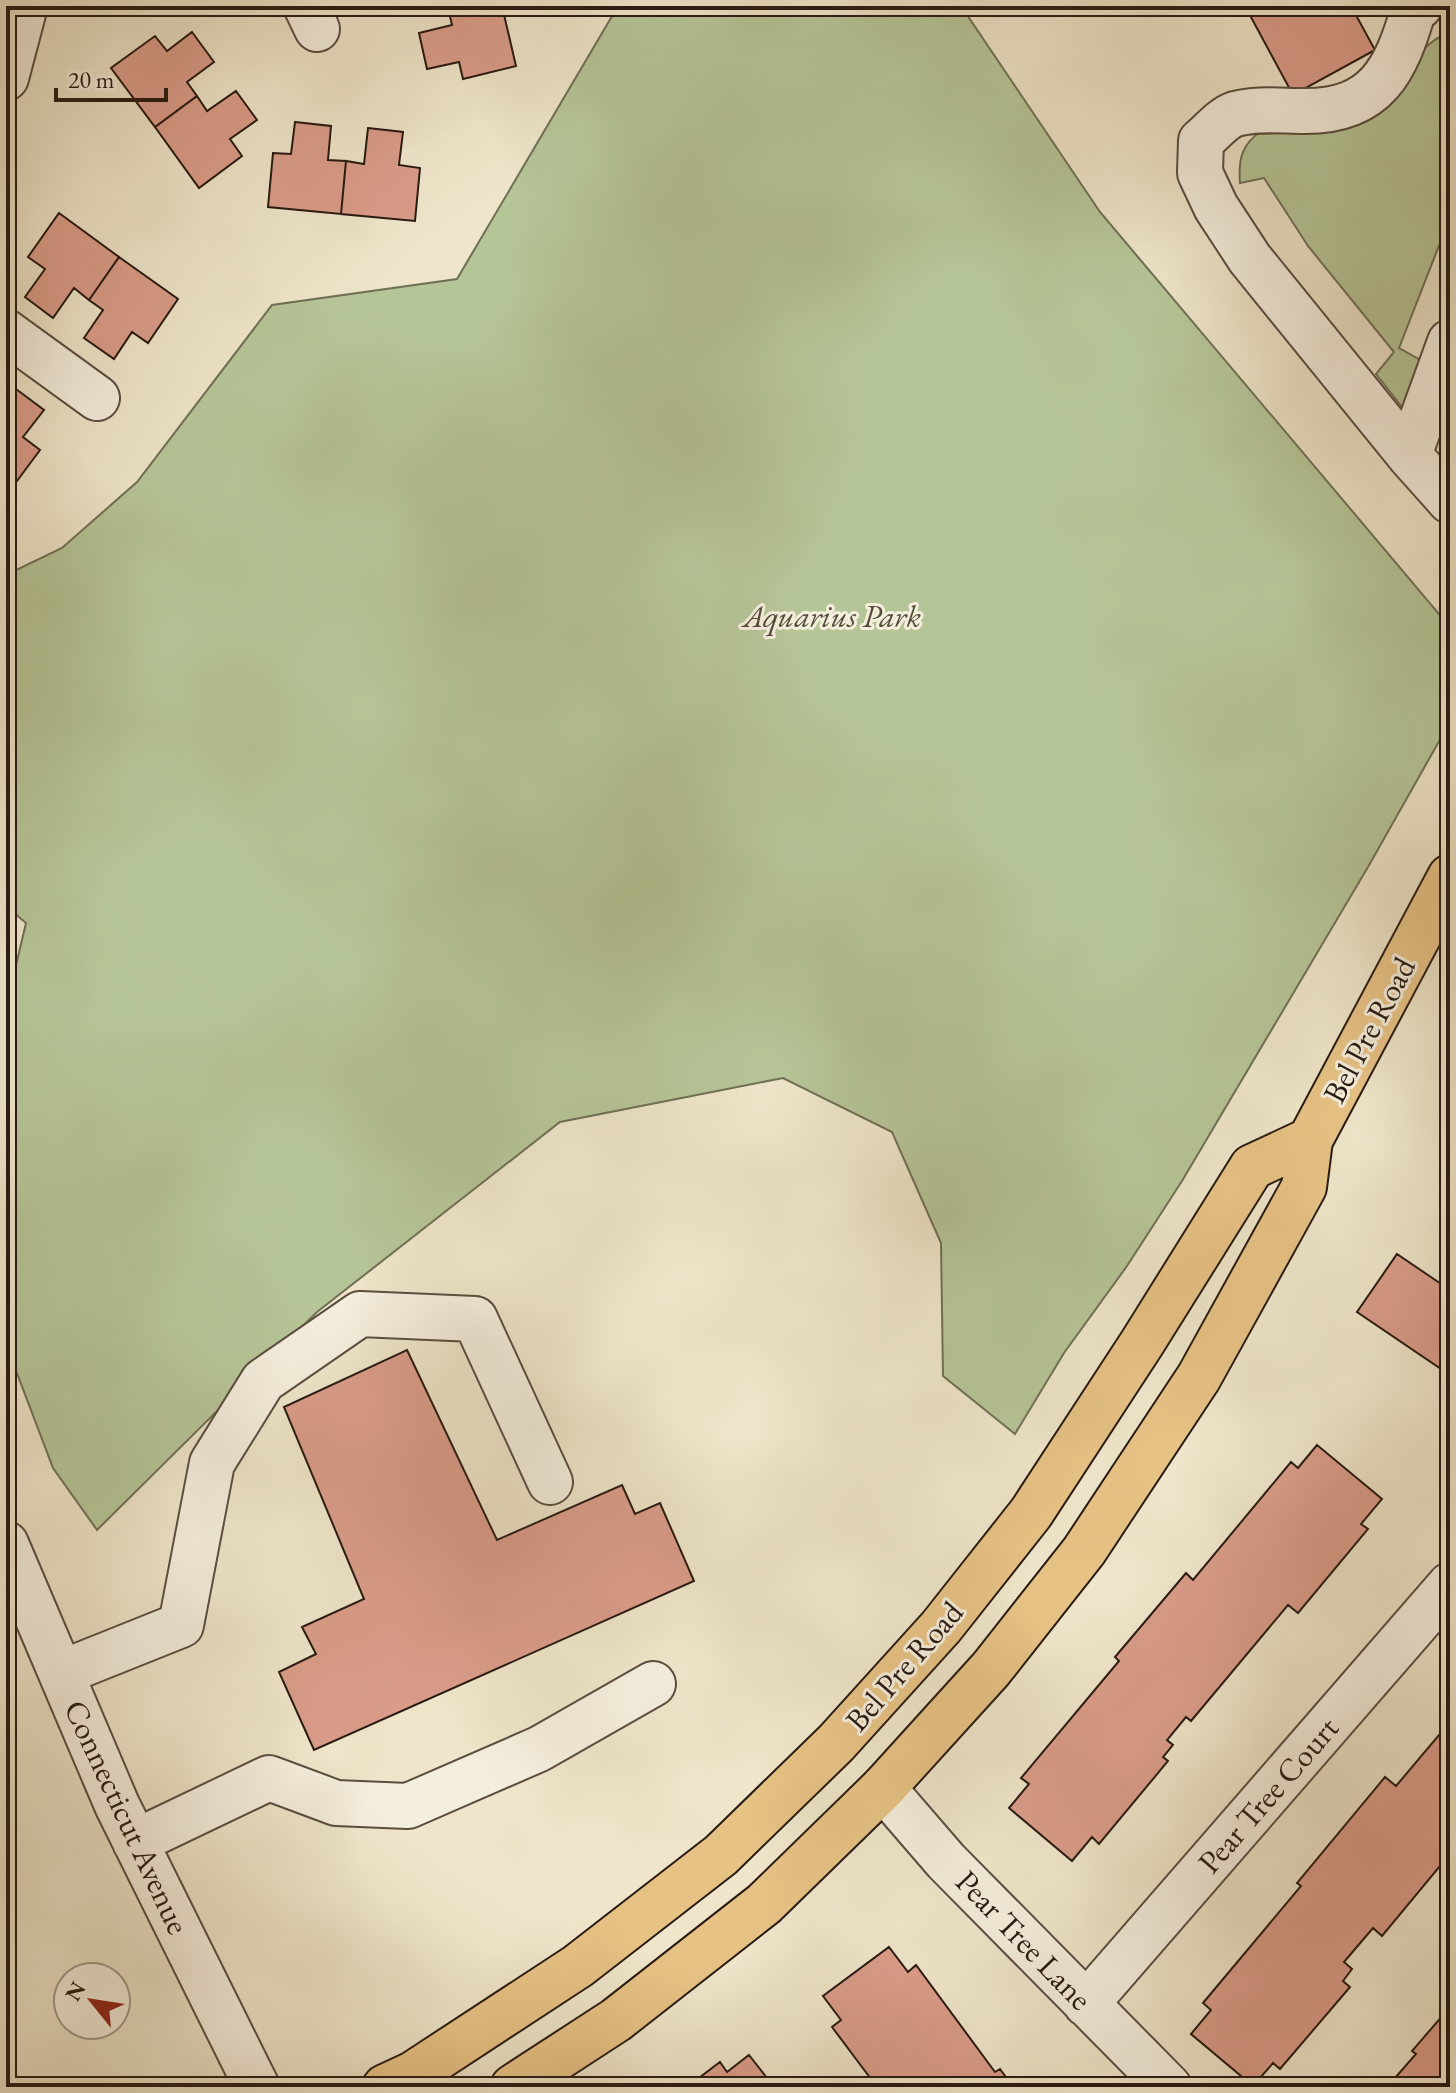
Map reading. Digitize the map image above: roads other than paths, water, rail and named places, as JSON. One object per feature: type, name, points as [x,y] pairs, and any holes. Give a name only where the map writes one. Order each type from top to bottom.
[{"type":"main road","name":"Bel Pre Road","points":[[513,2087],[616,2020],[764,1904],[883,1788],[991,1669],[1084,1551],[1199,1377],[1304,1187],[1310,1140],[1450,877]]},
{"type":"main road","name":"Bel Pre Road","points":[[385,2087],[413,2074],[578,1966],[721,1855],[836,1743],[941,1627],[1031,1513],[1252,1167],[1310,1140]]},
{"type":"street","points":[[6,78],[25,6]]},
{"type":"street","points":[[1420,6],[1414,8],[1401,53],[1376,88],[1342,107],[1311,111],[1259,110],[1232,115],[1201,141],[1200,173],[1216,207],[1250,259],[1450,501]]},
{"type":"street","points":[[6,332],[97,398]]},
{"type":"street","points":[[1409,455],[1450,342]]},
{"type":"street","points":[[61,1673],[181,1625],[212,1463],[263,1381],[360,1314],[475,1319],[550,1482]]},
{"type":"street","name":"Connecticut Avenue","points":[[6,1544],[135,1842],[257,2087]]},
{"type":"street","name":"Pear Tree Court","points":[[1086,2004],[1450,1585]]},
{"type":"street","points":[[135,1842],[269,1778],[336,1803],[408,1806],[539,1749],[653,1684]]},
{"type":"street","name":"Pear Tree Lane","points":[[883,1788],[946,1861],[1169,2087]]},
{"type":"park label","name":"Aquarius Park","points":[[832,616]]}]
